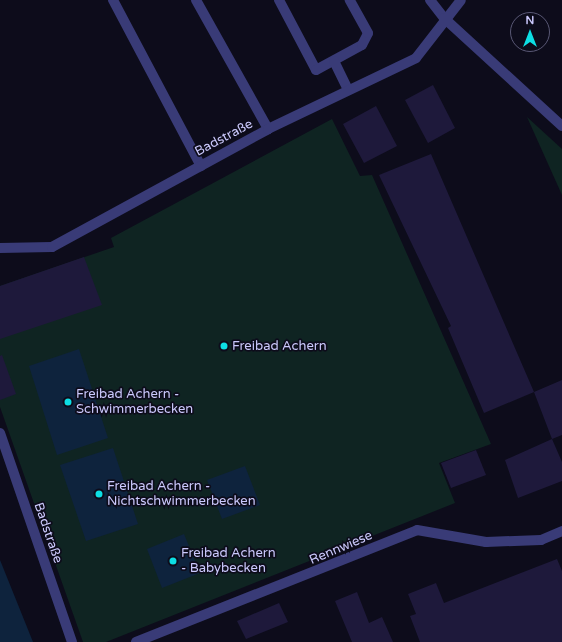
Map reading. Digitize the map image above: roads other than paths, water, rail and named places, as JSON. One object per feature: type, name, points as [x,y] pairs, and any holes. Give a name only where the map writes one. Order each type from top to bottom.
[{"type":"street","points":[[113,0],[201,166]]},
{"type":"street","points":[[196,0],[268,129]]},
{"type":"street","points":[[279,0],[316,70],[362,45],[368,33],[350,0]]},
{"type":"street","points":[[430,0],[444,18],[562,126]]},
{"type":"street","name":"Badstraße","points":[[0,248],[52,247],[268,129],[416,58],[444,18],[461,0]]},
{"type":"street","points":[[334,61],[348,90]]},
{"type":"street","name":"Badstraße","points":[[0,433],[72,642]]},
{"type":"street","name":"Rennwiese","points":[[136,642],[417,530],[486,542],[541,540],[562,531]]},
{"type":"water","name":"Freibad Achern - Schwimmerbecken","points":[[79,349],[108,438],[57,455],[29,366]]},
{"type":"water","name":"Freibad Achern - Nichtschwimmerbecken","points":[[113,448],[138,524],[86,541],[60,465]]},
{"type":"water","points":[[245,466],[260,505],[222,519],[207,480]]},
{"type":"water","name":"Freibad Achern - Babybecken","points":[[184,534],[200,573],[162,588],[147,549]]},
{"type":"water","points":[[0,560],[33,642],[0,642]]},
{"type":"place","name":"Freibad Achern","points":[[224,346]]},
{"type":"place","name":"Freibad Achern - Schwimmerbecken","points":[[68,402]]},
{"type":"place","name":"Freibad Achern - Nichtschwimmerbecken","points":[[99,494]]},
{"type":"place","name":"Freibad Achern - Babybecken","points":[[173,561]]}]
